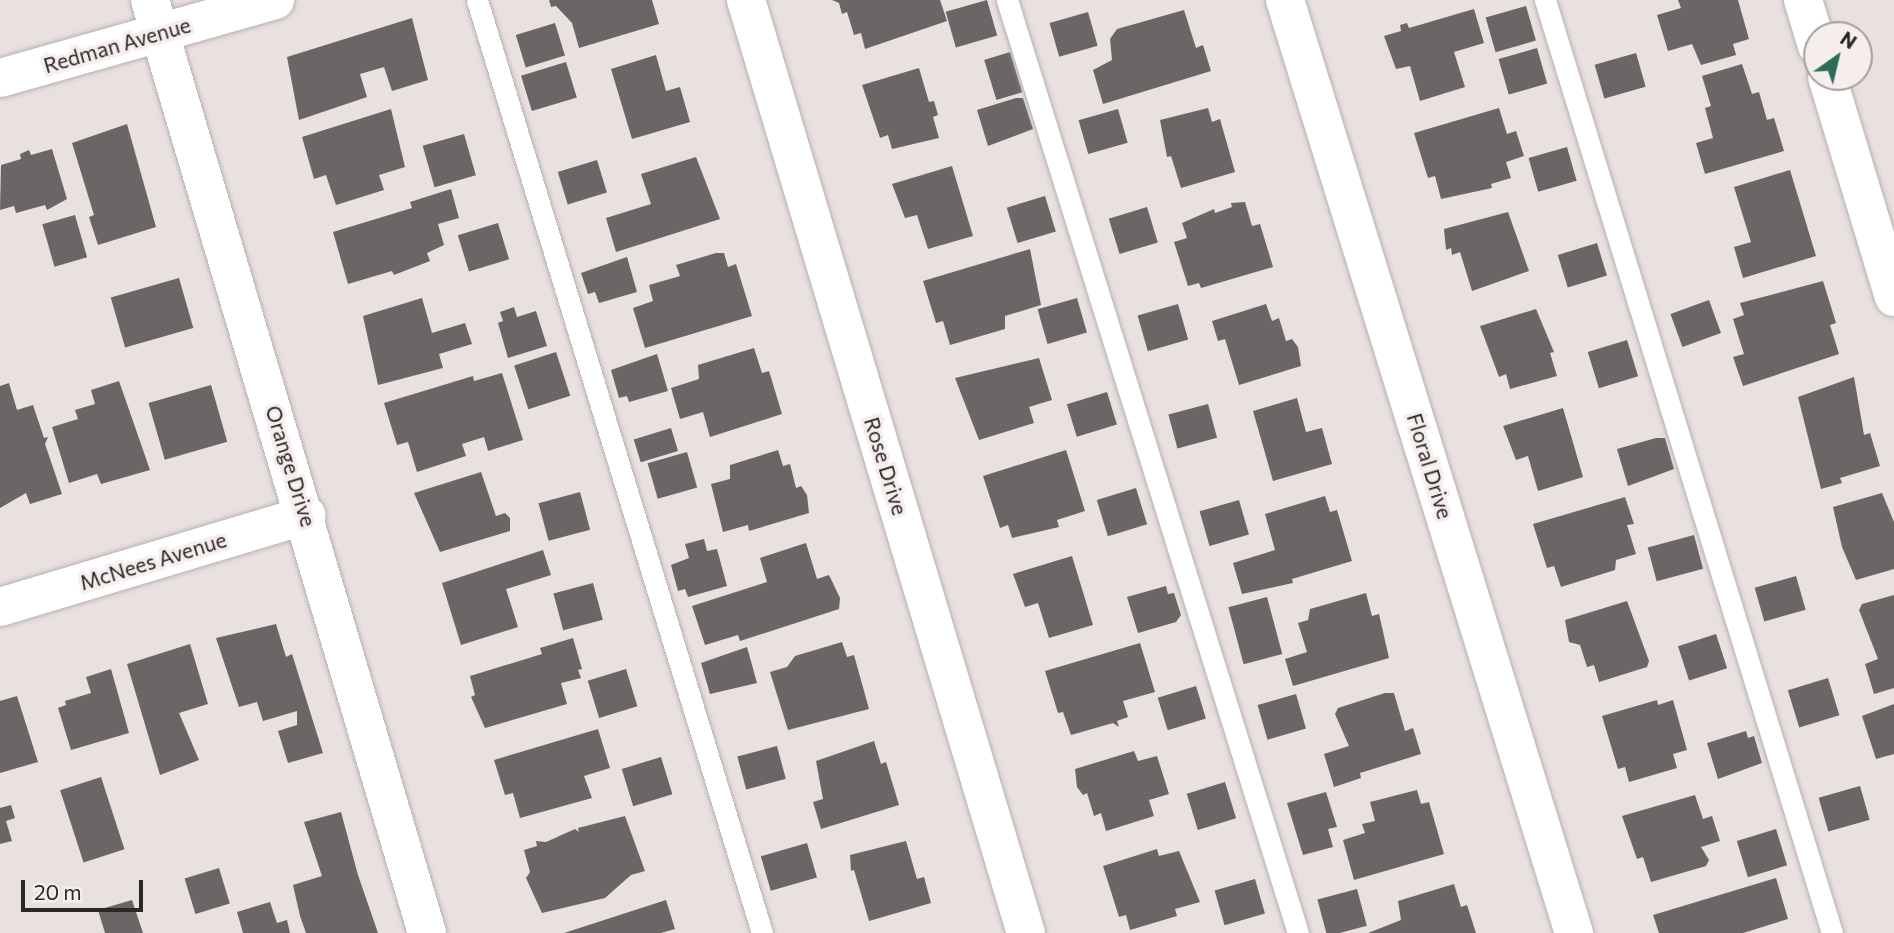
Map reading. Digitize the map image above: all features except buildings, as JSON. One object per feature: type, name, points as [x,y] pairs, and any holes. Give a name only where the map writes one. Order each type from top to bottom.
[{"type":"street","name":"Redman Avenue","points":[[0,78],[156,17],[275,0]]},
{"type":"street","name":"Rose Drive","points":[[746,0],[1026,933]]},
{"type":"street","name":"Floral Drive","points":[[1285,0],[1574,933]]},
{"type":"street","points":[[1803,0],[1809,21]]},
{"type":"street","name":"Orange Drive","points":[[156,17],[306,515],[427,933]]},
{"type":"street","points":[[1831,91],[1894,297]]},
{"type":"street","name":"McNees Avenue","points":[[0,607],[306,515]]},
{"type":"lane","points":[[477,0],[762,933]]},
{"type":"lane","points":[[1007,0],[1298,933]]},
{"type":"lane","points":[[1545,0],[1832,933]]}]
